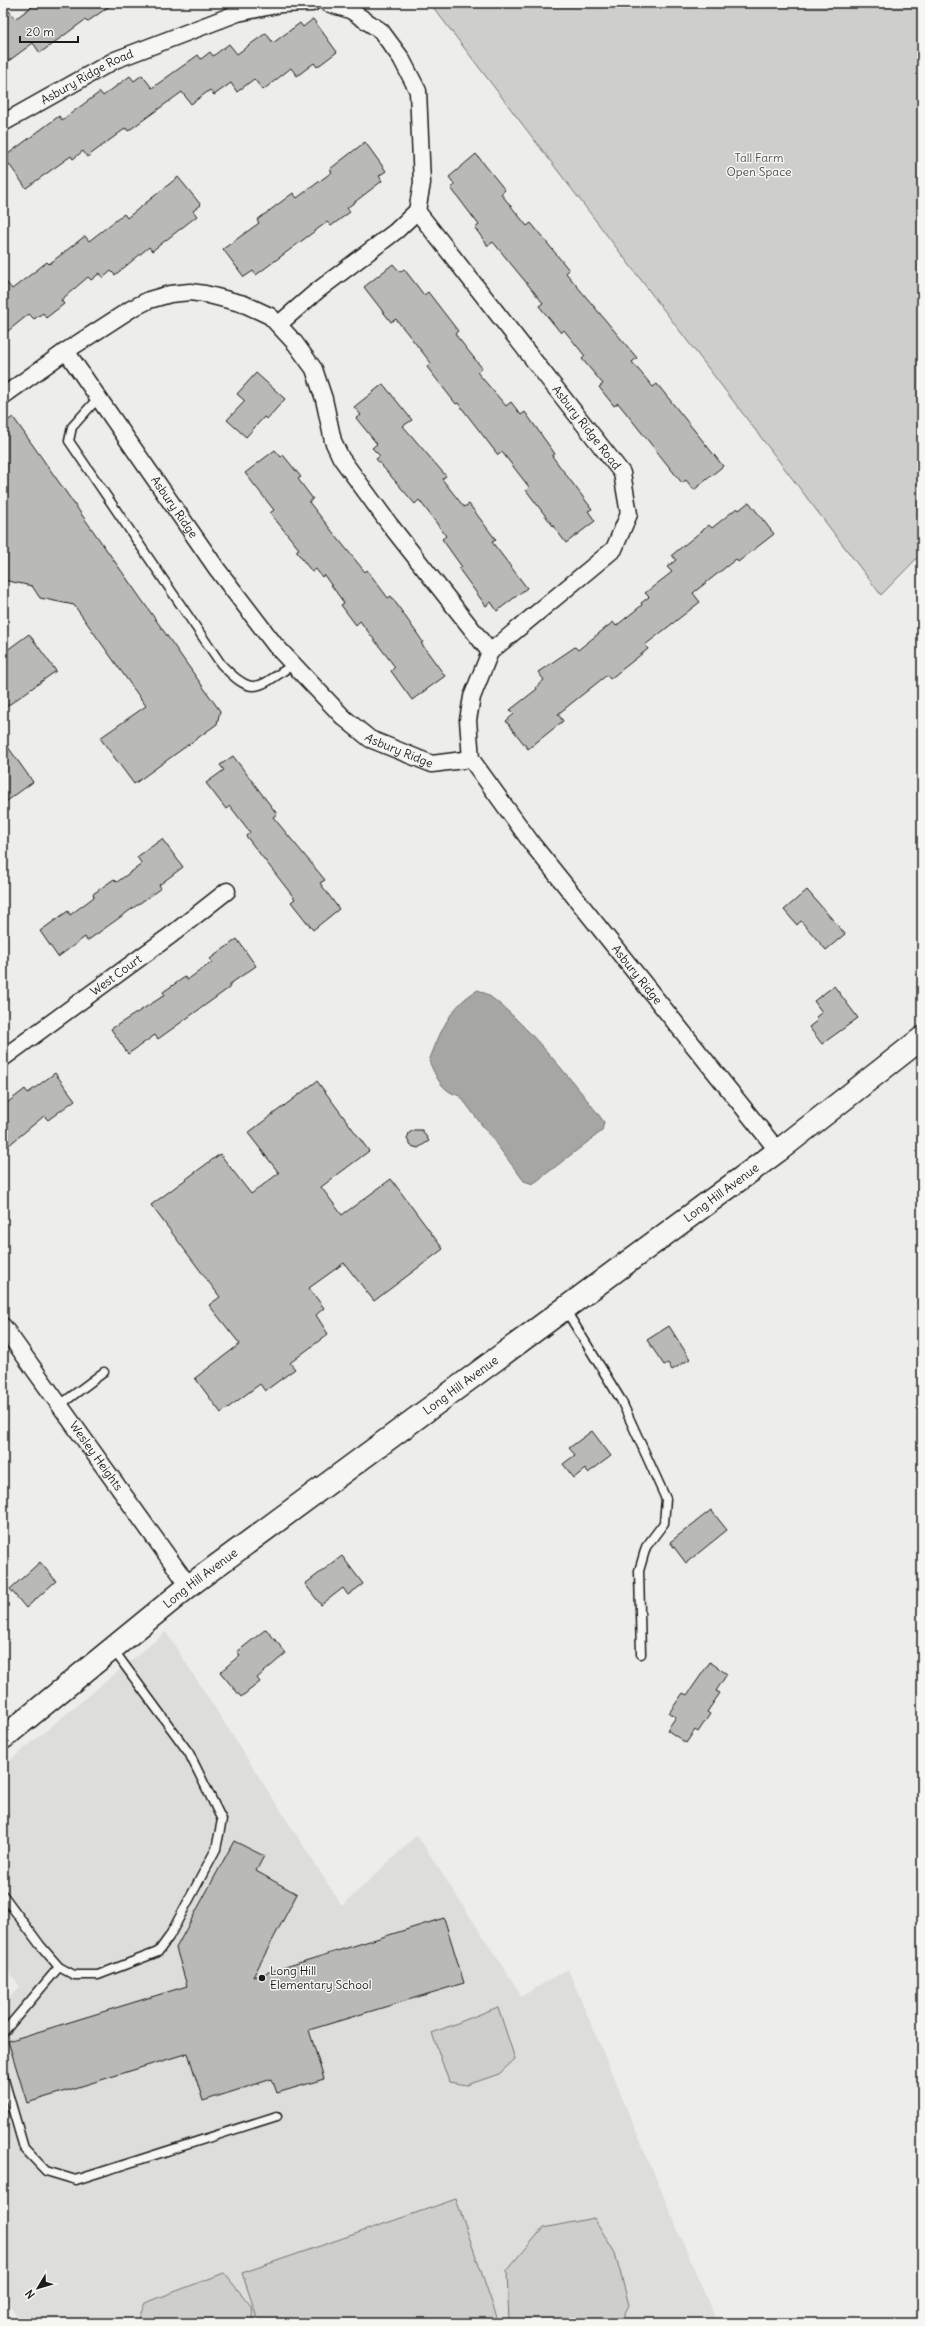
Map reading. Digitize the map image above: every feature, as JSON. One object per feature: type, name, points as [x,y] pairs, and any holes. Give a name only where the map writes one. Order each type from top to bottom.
[{"type":"street","name":"Asbury Ridge Road","points":[[3,123],[115,60],[238,13],[281,4],[312,3]]},
{"type":"street","points":[[280,324],[317,291],[396,231],[417,211],[422,183],[418,91],[401,58],[381,31],[350,10],[328,3]]},
{"type":"street","name":"Asbury Ridge Road","points":[[417,211],[622,473],[629,514],[614,549],[490,652],[472,697],[468,720],[471,759]]},
{"type":"street","points":[[3,396],[66,351],[131,310],[170,294],[190,292],[224,298],[244,304],[270,316],[280,324],[314,369],[324,399],[334,441],[341,458],[390,525],[490,652]]},
{"type":"street","name":"Asbury Ridge","points":[[66,351],[217,569],[275,645],[343,718],[370,739],[432,764],[471,759],[533,845],[778,1151]]},
{"type":"street","name":"West Court","points":[[3,1058],[165,940],[227,891]]},
{"type":"street","name":"Long Hill Avenue","points":[[3,1738],[189,1586],[778,1151],[922,1038]]},
{"type":"street","name":"Wesley Heights","points":[[3,1326],[189,1586]]},
{"type":"lane","points":[[98,398],[72,427],[69,442],[221,664],[237,681],[244,685],[254,686],[263,684],[294,664]]},
{"type":"lane","points":[[565,1308],[620,1400],[666,1500],[664,1524],[646,1547],[639,1571],[641,1654]]},
{"type":"lane","points":[[60,1405],[104,1372]]},
{"type":"lane","points":[[3,1895],[58,1967],[74,1974],[98,1975],[158,1952],[169,1937],[216,1849],[222,1820],[189,1753],[112,1648]]},
{"type":"lane","points":[[3,2033],[58,1967]]},
{"type":"lane","points":[[3,2076],[24,2148],[46,2171],[76,2180],[277,2116]]},
{"type":"shaded area","points":[[478,990],[491,997],[526,1029],[563,1070],[604,1122],[602,1131],[533,1184],[524,1181],[460,1096],[449,1091],[440,1083],[429,1061],[437,1040],[453,1012],[460,1003]]},
{"type":"shaded area","name":"Long Hill Elementary School","points":[[166,1632],[342,1906],[417,1835],[522,1996],[568,1969],[717,2323],[21,2323],[3,2295],[3,2003],[20,1987],[3,1962],[3,1766]]},
{"type":"green space","name":"Tall Farm Open Space","points":[[430,3],[922,3],[922,553],[881,595]]},
{"type":"green space","points":[[498,2007],[515,2059],[499,2074],[467,2085],[449,2082],[432,2033]]},
{"type":"green space","points":[[456,2199],[499,2323],[259,2323],[242,2273]]},
{"type":"green space","points":[[594,2218],[615,2253],[629,2305],[620,2323],[509,2323],[507,2271],[543,2228]]},
{"type":"green space","points":[[224,2273],[252,2307],[254,2323],[137,2323],[145,2303]]},
{"type":"building","points":[[3,3],[15,19],[37,3],[114,3],[87,22],[85,20],[40,53],[33,43],[3,65]]},
{"type":"building","points":[[313,19],[337,52],[317,67],[314,63],[297,76],[291,68],[263,90],[254,79],[237,92],[231,83],[214,95],[210,90],[191,104],[182,92],[128,131],[126,128],[87,157],[83,151],[73,159],[71,156],[26,188],[4,157],[59,116],[62,120],[100,92],[103,96],[130,76],[134,81],[142,75],[152,88],[198,55],[201,59],[210,52],[213,56],[229,44],[237,54],[266,33],[273,43],[300,23],[303,27]]},
{"type":"building","points":[[365,142],[386,171],[379,176],[382,181],[347,208],[350,212],[331,226],[327,222],[256,275],[253,271],[244,277],[223,249],[259,223],[257,220],[293,193],[297,198],[332,172],[330,169]]},
{"type":"building","points":[[476,154],[505,190],[501,194],[527,226],[531,223],[569,270],[566,273],[637,358],[632,362],[653,387],[657,384],[723,466],[694,490],[686,480],[682,483],[618,403],[614,406],[599,387],[603,384],[582,359],[585,356],[564,330],[561,333],[539,306],[543,303],[493,242],[488,246],[475,228],[479,225],[451,188],[455,185],[449,177]]},
{"type":"building","points":[[178,177],[201,205],[193,211],[197,216],[152,251],[149,247],[115,275],[111,271],[103,278],[100,273],[91,280],[88,277],[61,300],[64,304],[46,318],[43,313],[34,319],[29,314],[3,335],[3,278],[12,289],[47,262],[49,264],[85,236],[89,241],[124,214],[127,218]]},
{"type":"building","points":[[393,264],[400,272],[404,269],[424,295],[428,292],[458,331],[455,334],[482,368],[477,372],[506,406],[511,402],[521,415],[525,412],[555,454],[552,456],[592,509],[588,511],[595,521],[566,543],[526,490],[529,487],[502,452],[498,455],[458,403],[456,404],[427,367],[431,363],[396,319],[391,322],[364,287]]},
{"type":"building","points":[[256,373],[285,399],[267,419],[264,417],[246,437],[227,420],[245,401],[237,394]]},
{"type":"building","points":[[383,384],[412,420],[403,426],[446,476],[442,479],[464,507],[469,504],[496,540],[492,542],[527,588],[497,611],[491,602],[486,606],[459,569],[462,567],[442,539],[446,536],[419,500],[415,504],[376,459],[380,456],[372,448],[377,444],[356,418],[361,415],[354,407]]},
{"type":"building","points":[[13,417],[220,711],[217,724],[134,784],[100,738],[146,706],[74,605],[40,598],[32,586],[3,580],[3,424]]},
{"type":"building","points":[[275,450],[281,457],[283,455],[301,477],[298,479],[313,499],[309,502],[335,535],[365,572],[367,570],[388,598],[391,596],[423,642],[421,643],[445,676],[412,700],[391,671],[395,667],[360,621],[356,625],[341,605],[344,603],[324,575],[322,577],[316,569],[312,572],[296,551],[299,549],[270,513],[274,510],[245,473]]},
{"type":"building","points":[[749,502],[774,534],[738,562],[736,559],[693,593],[700,602],[645,645],[648,649],[610,679],[607,675],[558,714],[563,721],[528,749],[506,721],[514,714],[510,710],[537,689],[536,687],[544,680],[538,672],[575,647],[578,650],[613,622],[616,626],[642,605],[641,603],[649,597],[645,593],[672,572],[667,567],[676,560],[672,555],[709,525],[712,528],[737,508],[739,510]]},
{"type":"building","points":[[29,634],[56,671],[3,709],[3,653]]},
{"type":"building","points":[[3,740],[33,782],[3,804]]},
{"type":"building","points":[[233,756],[277,814],[273,817],[325,880],[320,883],[339,909],[313,930],[291,902],[295,899],[246,836],[250,832],[230,806],[226,809],[206,783],[224,770],[220,765]]},
{"type":"building","points":[[162,839],[183,867],[159,885],[161,888],[87,941],[85,937],[58,957],[40,931],[68,911],[70,915],[94,897],[93,894],[114,879],[117,882],[142,864],[137,857]]},
{"type":"building","points":[[807,890],[845,934],[826,950],[801,921],[797,925],[784,910]]},
{"type":"building","points":[[237,939],[256,966],[230,984],[229,988],[158,1039],[155,1035],[128,1054],[111,1029],[165,995],[163,992],[185,977],[187,980],[212,962],[210,959]]},
{"type":"building","points":[[834,986],[858,1018],[822,1044],[809,1027],[818,1020],[816,1017],[822,1012],[814,1001]]},
{"type":"building","points":[[55,1073],[75,1100],[48,1120],[44,1116],[3,1150],[3,1106],[25,1089],[28,1093]]},
{"type":"building","points":[[317,1081],[369,1151],[321,1187],[342,1215],[391,1179],[443,1249],[374,1301],[344,1263],[309,1288],[324,1308],[316,1315],[328,1334],[290,1363],[295,1369],[265,1391],[260,1384],[221,1413],[195,1378],[240,1344],[209,1305],[220,1297],[151,1205],[220,1154],[251,1194],[279,1173],[248,1133]]},
{"type":"building","points":[[414,1130],[422,1130],[429,1141],[418,1148],[411,1146],[407,1139],[409,1133]]},
{"type":"building","points":[[669,1326],[690,1359],[672,1370],[668,1363],[664,1365],[647,1340]]},
{"type":"building","points":[[592,1431],[611,1456],[588,1473],[585,1469],[574,1478],[563,1464],[575,1455],[569,1448]]},
{"type":"building","points":[[711,1510],[727,1530],[686,1563],[670,1542]]},
{"type":"building","points":[[342,1556],[363,1584],[348,1595],[343,1588],[321,1605],[305,1584]]},
{"type":"building","points":[[40,1562],[56,1581],[26,1608],[10,1589]]},
{"type":"building","points":[[266,1629],[286,1653],[257,1678],[260,1682],[241,1697],[220,1672],[240,1655],[237,1652]]},
{"type":"building","points":[[710,1662],[727,1674],[716,1691],[720,1693],[707,1712],[710,1714],[698,1732],[695,1730],[686,1743],[667,1730],[676,1717],[669,1713],[683,1693],[687,1695]]},
{"type":"building","points":[[234,1841],[264,1856],[256,1871],[297,1894],[253,1977],[444,1918],[464,1983],[309,2030],[324,2079],[277,2093],[272,2079],[203,2101],[188,2053],[27,2103],[8,2041],[187,1986],[176,1948]]},
{"type":"place","name":"Long Hill Elementary School","points":[[262,1978]]}]
